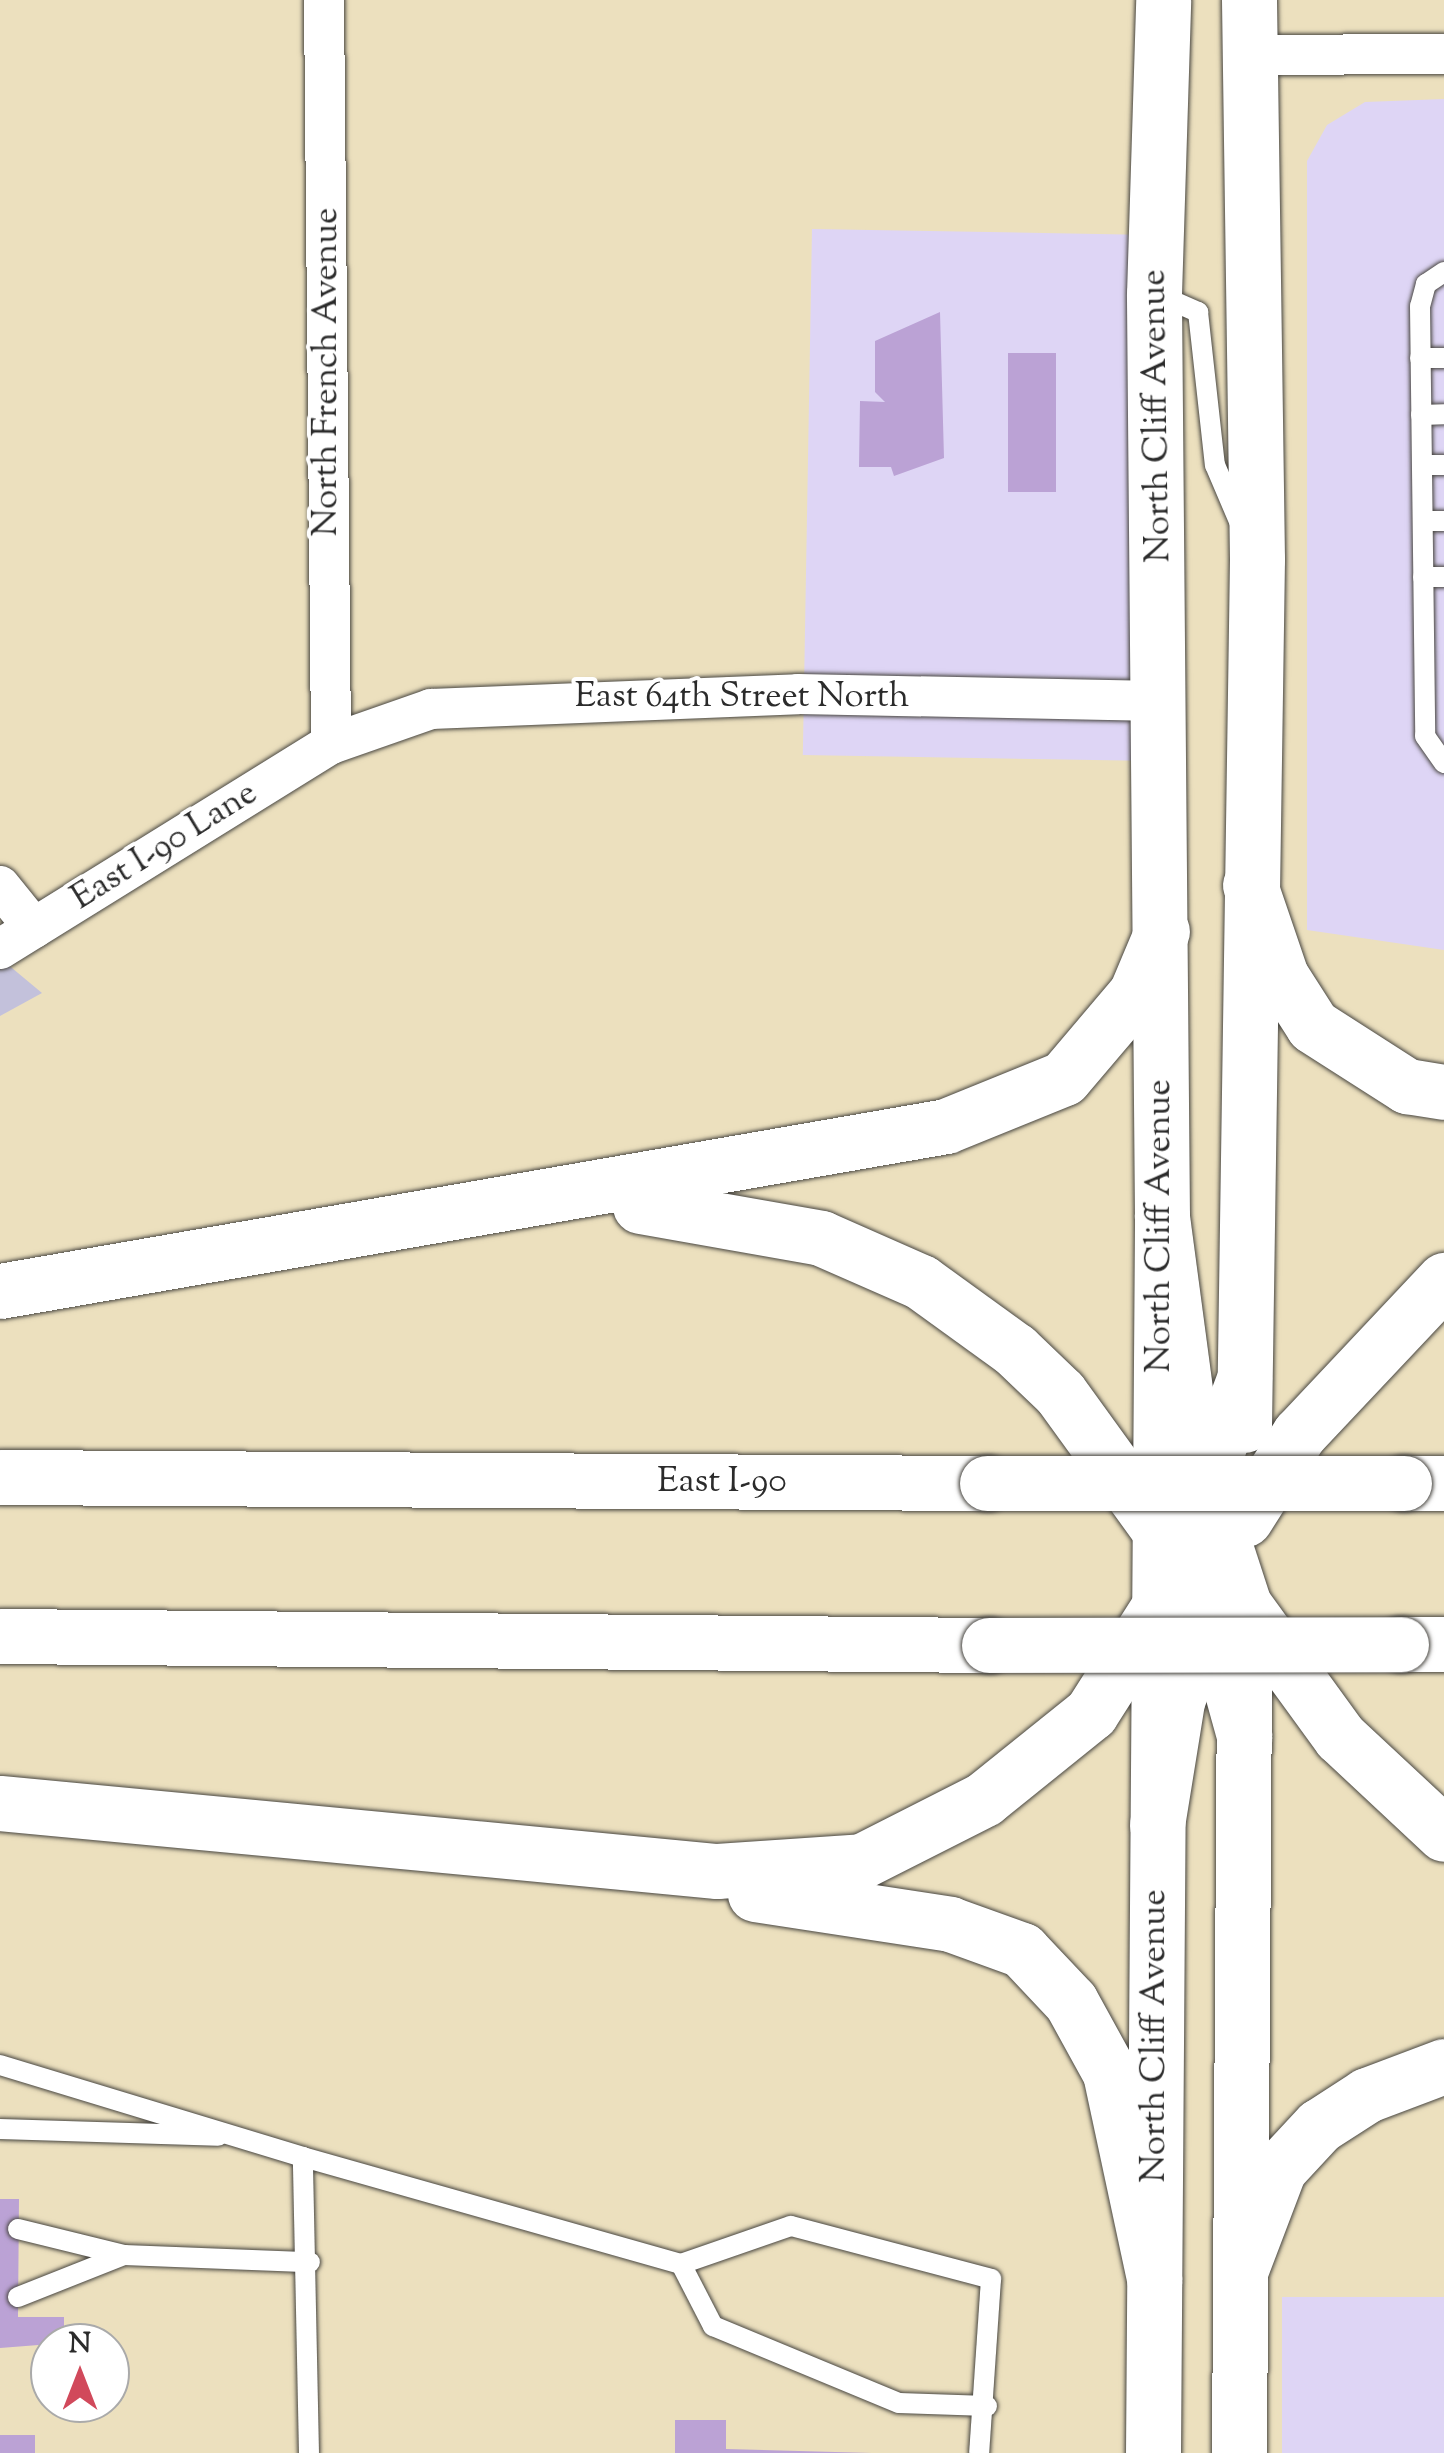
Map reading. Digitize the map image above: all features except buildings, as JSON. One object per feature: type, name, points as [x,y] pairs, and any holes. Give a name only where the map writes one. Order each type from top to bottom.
[{"type":"main road","name":"North Cliff Avenue","points":[[1153,2453],[1157,1825],[1204,1561],[1162,1216],[1154,294],[1163,0]]},
{"type":"main road","points":[[1239,2453],[1244,1736],[1204,1561],[1244,1379],[1257,559],[1248,0]]},
{"type":"main road","points":[[1250,885],[1281,976],[1314,1026],[1407,1086],[1444,1092]]},
{"type":"main road","points":[[0,1291],[868,1147],[1024,1100],[1094,1048],[1136,993],[1162,931]]},
{"type":"main road","points":[[446,1216],[704,1210],[876,1260],[969,1311],[1016,1350],[1204,1561],[1340,1737],[1444,1834]]},
{"type":"main road","points":[[0,1803],[717,1871],[862,1861],[928,1834],[1056,1745],[1120,1673],[1298,1434],[1444,1280]]},
{"type":"main road","name":"East I-90","points":[[0,1477],[1424,1483]]},
{"type":"main road","points":[[0,1636],[989,1645],[1422,1644]]},
{"type":"main road","points":[[431,1841],[933,1921],[1022,1950],[1071,2002],[1110,2073],[1154,2279]]},
{"type":"main road","points":[[1241,2270],[1279,2168],[1319,2126],[1367,2095],[1444,2066]]},
{"type":"street","name":"North French Avenue","points":[[324,0],[331,744]]},
{"type":"street","points":[[1250,55],[1444,54]]},
{"type":"street","name":"East 64th Street North","points":[[331,744],[430,709],[510,701],[1159,701]]},
{"type":"street","name":"East I-90 Lane","points":[[0,949],[331,744]]},
{"type":"street","points":[[0,886],[34,928]]},
{"type":"lane","points":[[1444,272],[1426,284],[1420,358],[1422,465],[1433,521],[1434,578],[1434,684],[1424,736],[1444,764]]},
{"type":"lane","points":[[1154,294],[1198,312],[1214,465],[1257,559]]},
{"type":"lane","points":[[1420,358],[1444,358]]},
{"type":"lane","points":[[1422,415],[1444,414]]},
{"type":"lane","points":[[1422,465],[1444,465]]},
{"type":"lane","points":[[0,2065],[302,2157],[680,2264],[790,2226],[991,2279],[987,2406],[979,2453]]},
{"type":"lane","points":[[0,2130],[241,2136]]},
{"type":"lane","points":[[302,2157],[310,2262],[309,2453]]},
{"type":"lane","points":[[18,2229],[124,2255],[310,2262]]},
{"type":"lane","points":[[18,2297],[124,2255]]},
{"type":"lane","points":[[680,2264],[713,2326],[899,2403],[987,2406]]},
{"type":"shaded area","points":[[1444,99],[1444,950],[1307,930],[1307,161],[1327,125],[1365,102]]},
{"type":"shaded area","points":[[812,229],[1166,235],[1157,761],[803,755]]},
{"type":"shaded area","points":[[0,958],[42,993],[0,1016]]},
{"type":"shaded area","points":[[1282,2297],[1444,2297],[1444,2453],[1282,2453]]}]
